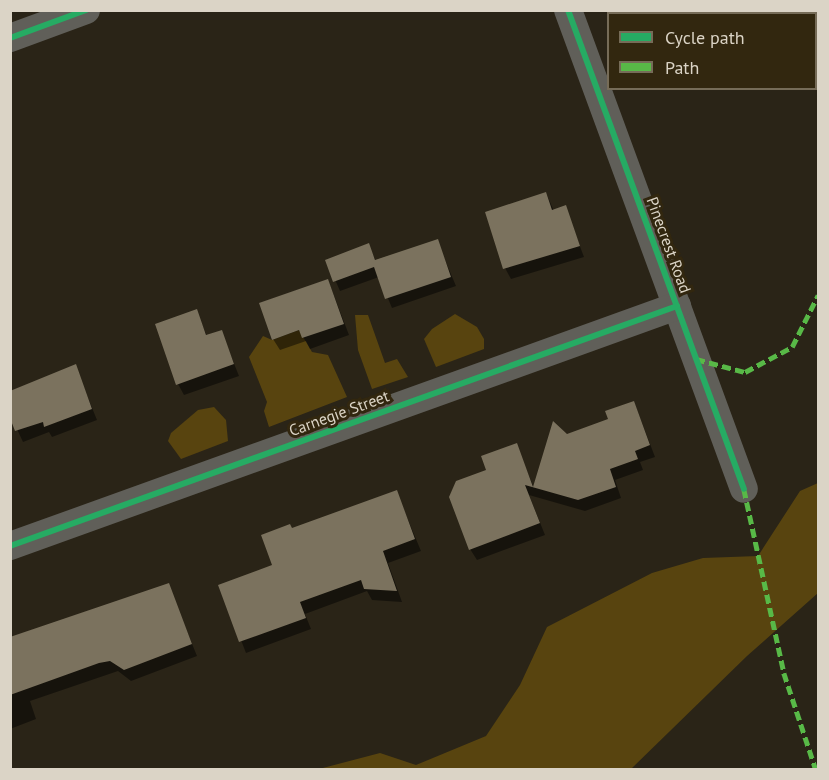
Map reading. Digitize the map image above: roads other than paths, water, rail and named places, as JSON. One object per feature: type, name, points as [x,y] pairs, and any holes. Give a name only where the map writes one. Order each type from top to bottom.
[{"type":"street","points":[[10,38],[86,10]]},
{"type":"street","name":"Pinecrest Road","points":[[568,10],[744,489]]},
{"type":"street","name":"Carnegie Street","points":[[10,546],[677,306]]}]
